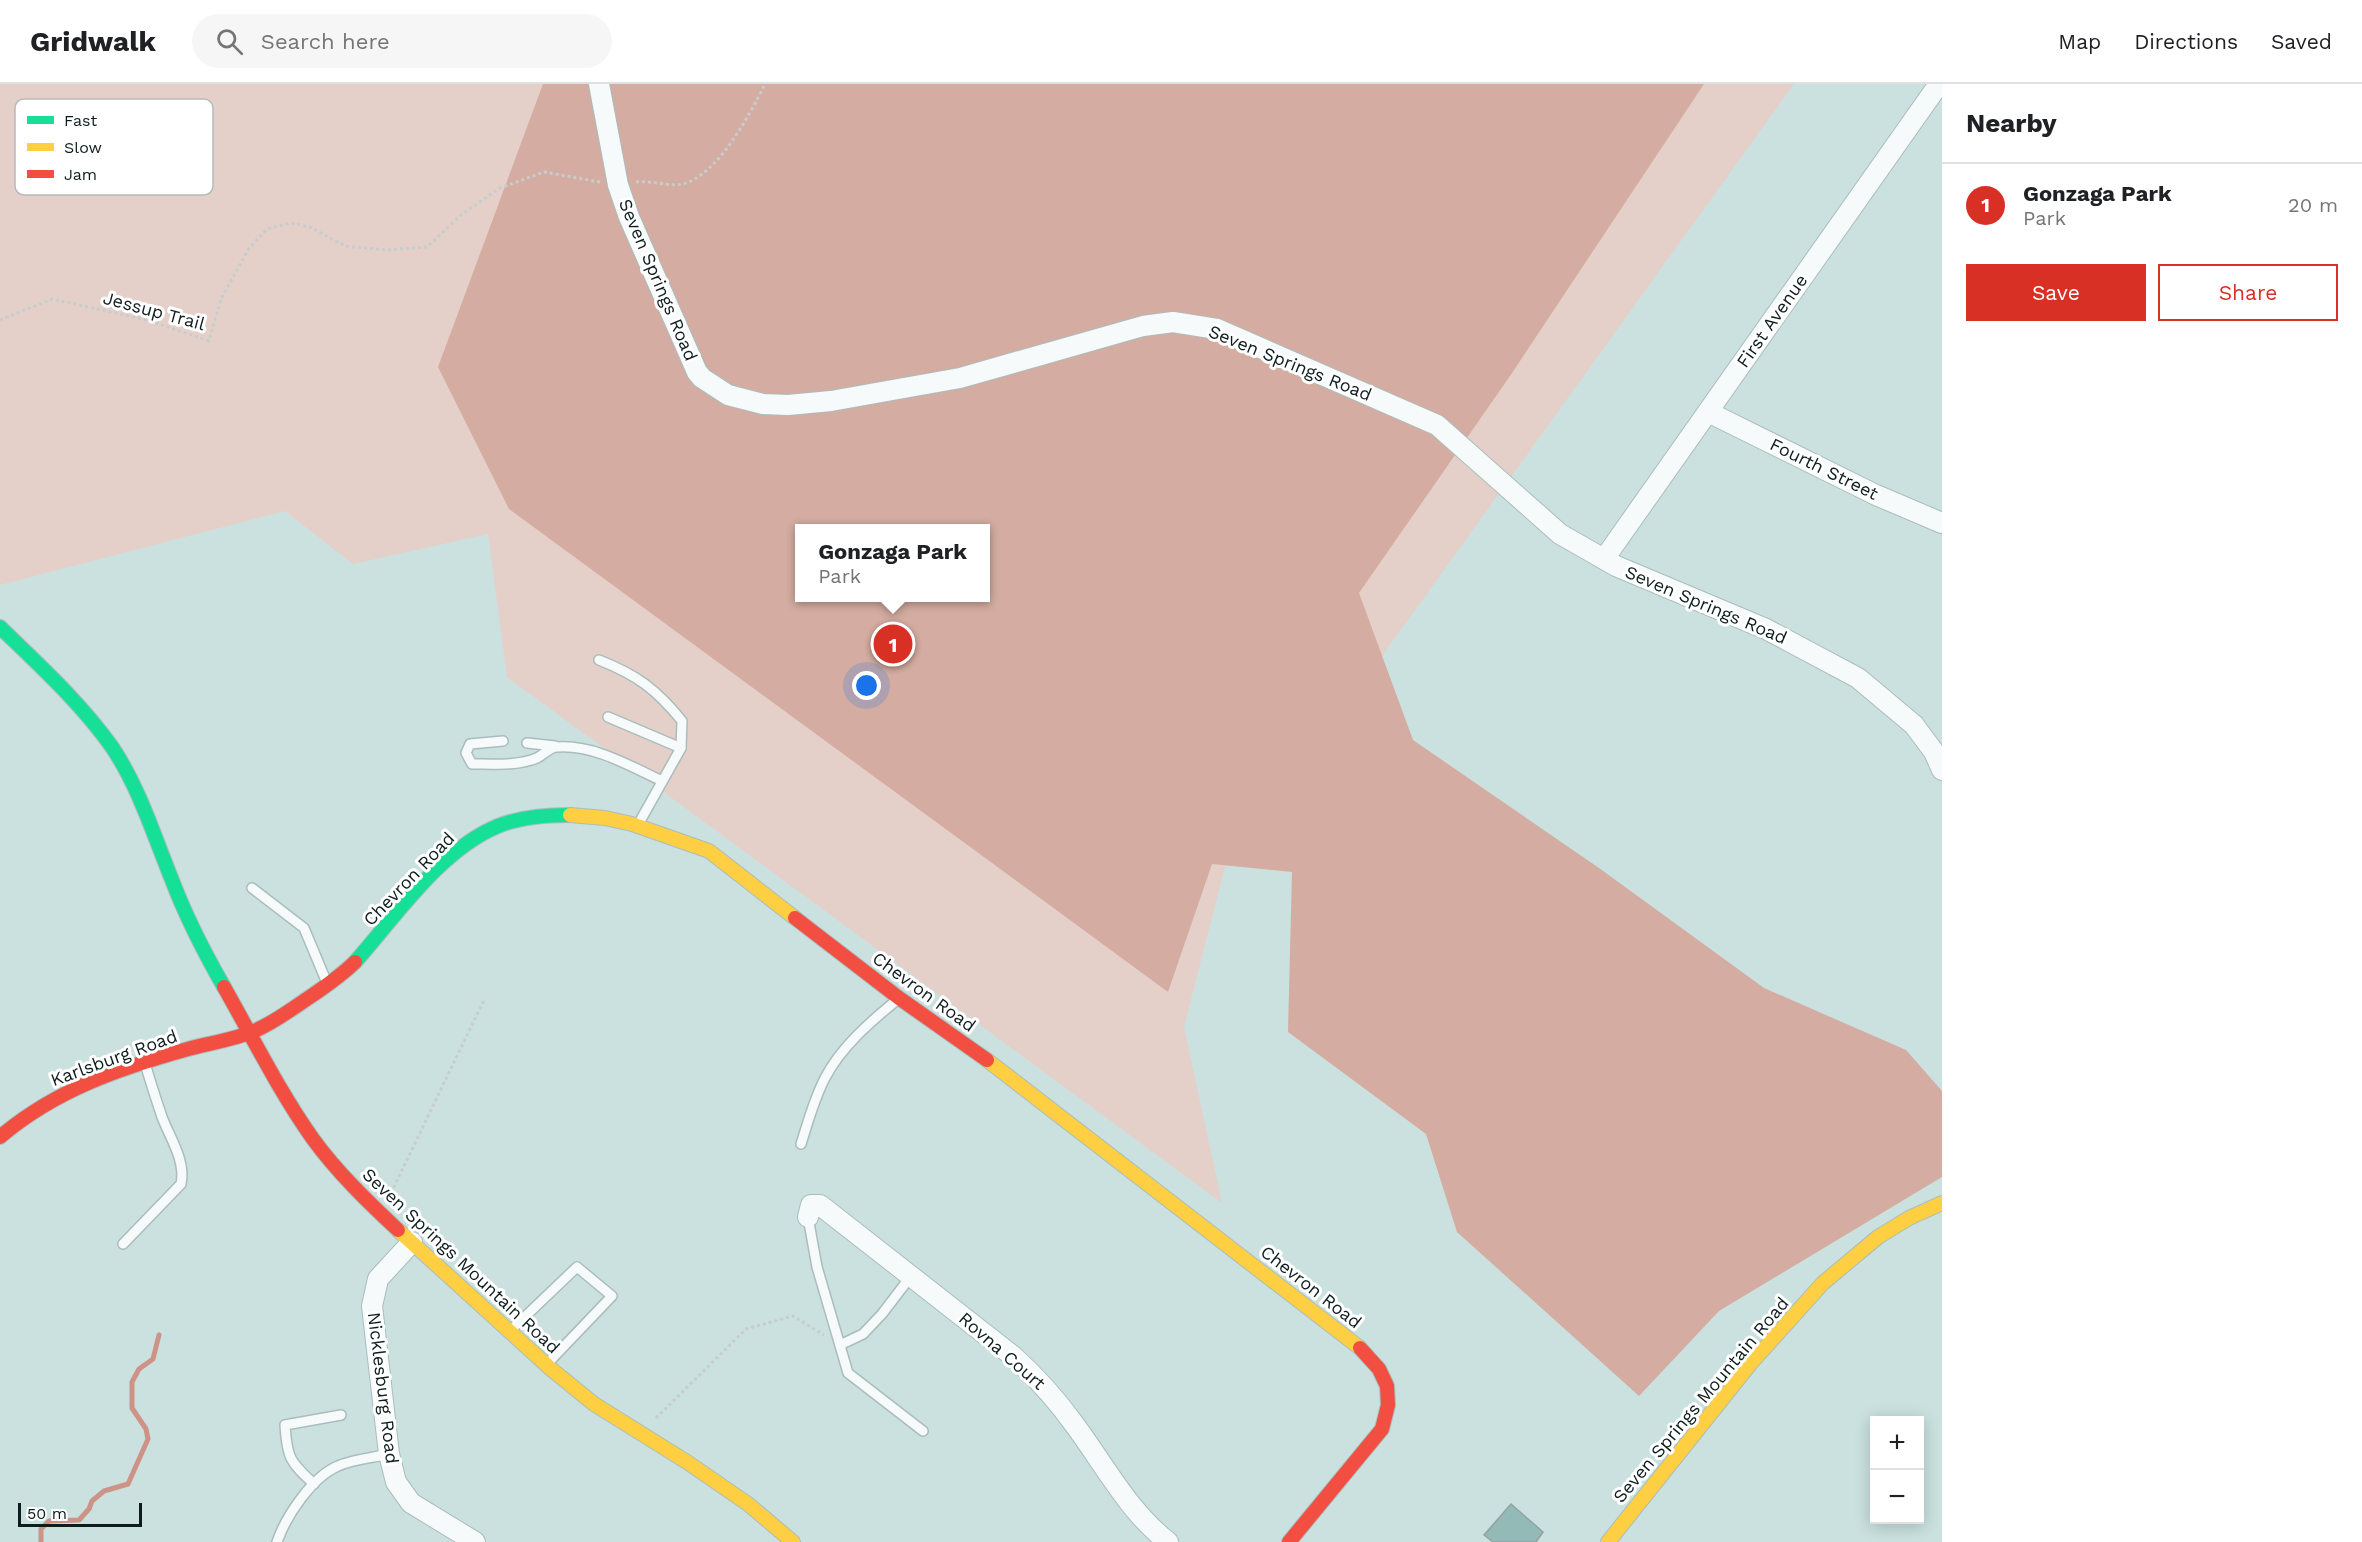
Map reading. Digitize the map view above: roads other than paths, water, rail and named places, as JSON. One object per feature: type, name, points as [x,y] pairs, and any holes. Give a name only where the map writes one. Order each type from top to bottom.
[{"type":"street","name":"Seven Springs Road","points":[[599,84],[618,185],[629,217],[697,372],[702,378],[728,395],[764,404],[788,405],[831,401],[960,378],[1143,326],[1173,322],[1217,329],[1437,425],[1560,534],[1604,559],[1767,629],[1858,678],[1914,725],[1939,756]]},
{"type":"street","name":"First Avenue","points":[[1604,559],[1939,84]]},
{"type":"street","name":"Fourth Street","points":[[1708,412],[1876,495],[1942,523]]},
{"type":"street","name":"Seven Springs Mountain Road","points":[[0,627],[57,682],[112,748],[136,791],[173,884],[201,946],[289,1102],[314,1140],[365,1200],[546,1365],[594,1404],[748,1504],[794,1542]]},
{"type":"street","name":"Chevron Road","points":[[250,1033],[328,985],[352,965],[456,851],[480,834],[497,826],[543,815],[596,817],[637,825],[674,836],[709,851],[899,998],[1030,1092],[1364,1351],[1383,1373],[1387,1385],[1388,1401],[1382,1429],[1289,1542]]},
{"type":"street","name":"Karlsburg Road","points":[[0,1137],[33,1109],[70,1089],[145,1063],[250,1033]]},
{"type":"street","name":"Seven Springs Mountain Road","points":[[1608,1542],[1782,1325],[1847,1260],[1869,1243],[1923,1210],[1942,1203]]},
{"type":"street","name":"Rovna Court","points":[[808,1217],[811,1205],[820,1205],[1013,1356],[1037,1378],[1073,1422],[1133,1508],[1150,1528],[1168,1542]]},
{"type":"street","name":"Nicklesburg Road","points":[[412,1242],[378,1280],[372,1306],[388,1454],[396,1482],[411,1503],[475,1542]]},
{"type":"lane","points":[[599,660],[629,672],[663,697],[682,720],[681,748],[637,825]]},
{"type":"lane","points":[[608,717],[681,748]]},
{"type":"lane","points":[[503,741],[470,744],[466,753],[472,764],[516,762],[537,758],[555,746]]},
{"type":"lane","points":[[527,743],[602,752],[662,781]]},
{"type":"lane","points":[[252,888],[303,928],[328,985]]},
{"type":"lane","points":[[801,1144],[813,1105],[825,1078],[839,1057],[862,1030],[899,998]]},
{"type":"lane","points":[[123,1244],[181,1184],[183,1174],[145,1063]]},
{"type":"lane","points":[[808,1217],[817,1267],[848,1373],[923,1431]]},
{"type":"lane","points":[[510,1331],[578,1267],[612,1296],[546,1365]]},
{"type":"lane","points":[[840,1345],[862,1334],[882,1314],[911,1276]]},
{"type":"lane","points":[[314,1484],[293,1464],[286,1446],[285,1425],[341,1415]]},
{"type":"lane","points":[[278,1542],[281,1532],[301,1499],[314,1484],[337,1466],[388,1454]]},
{"type":"waterway","points":[[41,1542],[41,1529],[49,1521],[79,1520],[89,1509],[92,1501],[104,1491],[128,1484],[148,1439],[146,1429],[132,1408],[132,1382],[139,1369],[153,1359],[159,1335]]},
{"type":"place","name":"Gonzaga Park","points":[[893,644]]}]
